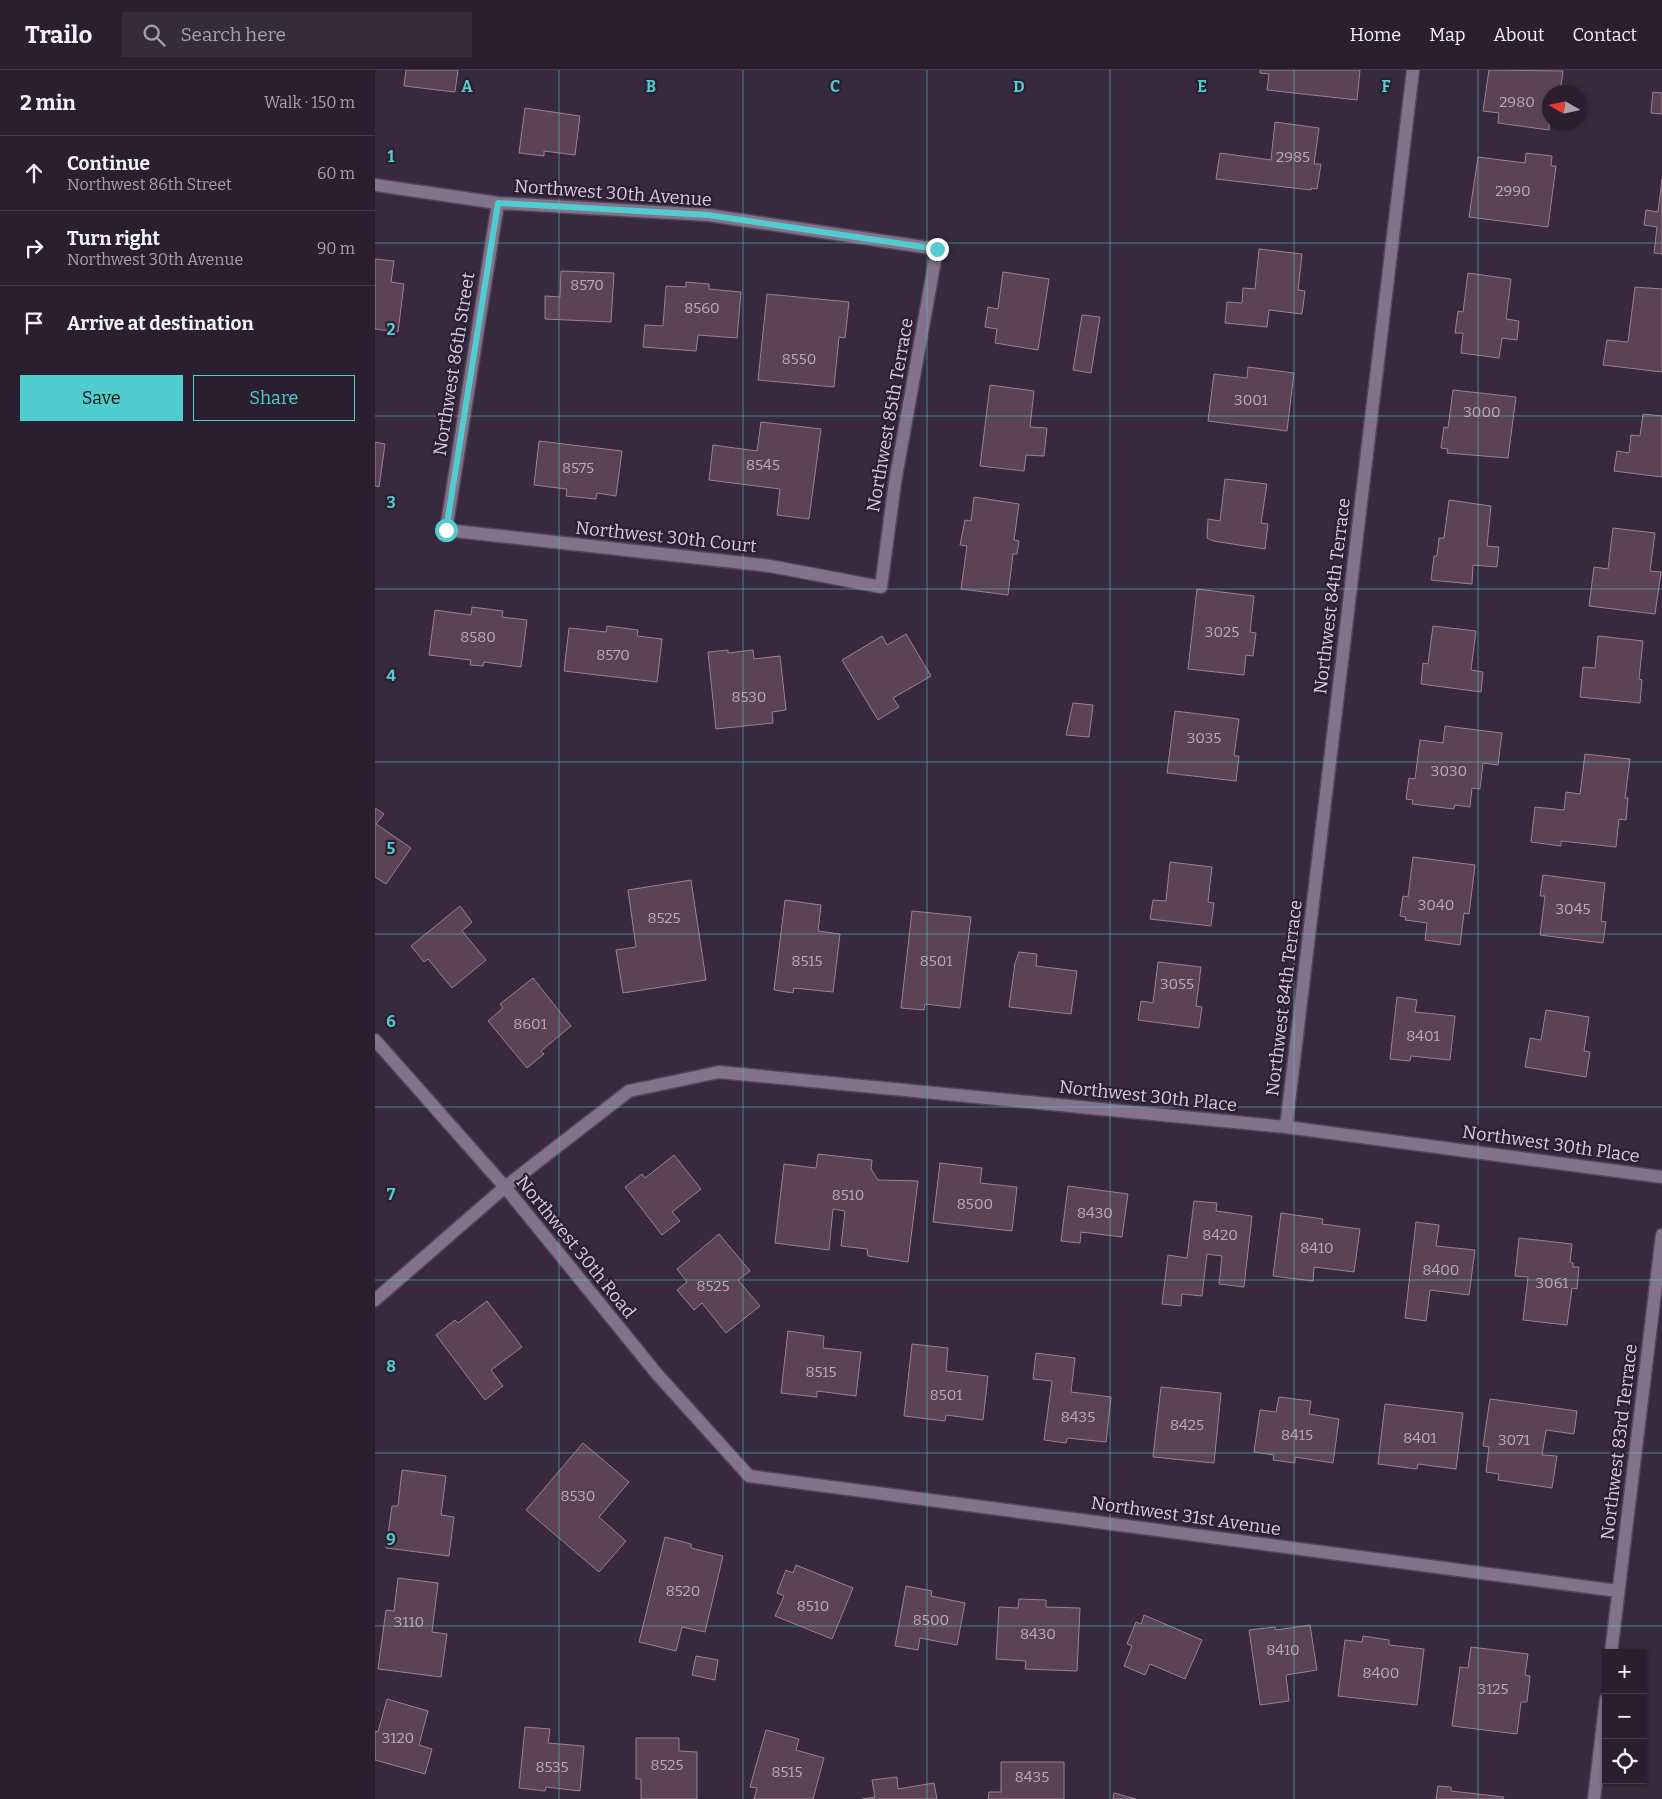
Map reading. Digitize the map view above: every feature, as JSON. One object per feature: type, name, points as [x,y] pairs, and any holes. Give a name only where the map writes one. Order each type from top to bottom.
[{"type":"street","name":"Northwest 84th Terrace","points":[[1286,1127],[1413,70]]},
{"type":"street","name":"Northwest 30th Avenue","points":[[375,186],[498,203],[708,215],[937,249]]},
{"type":"street","name":"Northwest 86th Street","points":[[446,530],[498,203]]},
{"type":"street","name":"Northwest 85th Terrace","points":[[881,587],[895,482],[937,249]]},
{"type":"street","name":"Northwest 30th Court","points":[[446,530],[770,566],[881,587]]},
{"type":"street","name":"Northwest 30th Road","points":[[375,1040],[505,1187],[657,1374],[749,1476]]},
{"type":"street","name":"Northwest 30th Place","points":[[505,1187],[629,1091],[719,1072],[1286,1127],[1662,1176]]},
{"type":"street","points":[[375,1300],[505,1187]]},
{"type":"street","name":"Northwest 83rd Terrace","points":[[1611,1649],[1662,1236]]},
{"type":"street","name":"Northwest 31st Avenue","points":[[749,1476],[1618,1591]]},
{"type":"street","points":[[1594,1799],[1602,1732]]},
{"type":"building","points":[[406,70],[458,70],[455,92],[404,86]]},
{"type":"building","points":[[1260,70],[1360,70],[1357,100],[1267,90],[1269,74],[1260,73]]},
{"type":"building","points":[[1489,70],[1563,71],[1561,85],[1542,85],[1542,129],[1498,123],[1499,113],[1483,111]]},
{"type":"building","points":[[1653,92],[1662,93],[1662,114],[1651,113]]},
{"type":"building","points":[[525,108],[580,116],[575,155],[544,151],[544,156],[519,153]]},
{"type":"building","points":[[1275,122],[1319,128],[1314,164],[1321,164],[1317,189],[1311,188],[1311,190],[1216,179],[1220,153],[1271,160]]},
{"type":"building","points":[[1526,153],[1552,156],[1551,166],[1556,166],[1548,227],[1469,217],[1478,157],[1525,163]]},
{"type":"building","points":[[1662,179],[1662,254],[1654,253],[1657,227],[1644,225],[1646,210],[1658,212]]},
{"type":"building","points":[[1259,249],[1302,254],[1298,290],[1305,291],[1302,314],[1269,310],[1267,327],[1225,323],[1227,302],[1242,303],[1243,288],[1255,289]]},
{"type":"building","points":[[375,259],[394,261],[391,282],[404,284],[398,332],[375,329]]},
{"type":"building","points":[[561,271],[614,273],[611,322],[545,319],[545,296],[560,297]]},
{"type":"building","points":[[1003,272],[1049,279],[1038,350],[995,343],[997,329],[985,327],[988,307],[998,309]]},
{"type":"building","points":[[1468,273],[1511,279],[1506,319],[1519,321],[1517,340],[1502,338],[1499,358],[1461,353],[1463,333],[1455,333],[1458,311],[1463,312]]},
{"type":"building","points":[[686,282],[709,284],[709,289],[741,292],[737,338],[698,335],[696,351],[643,347],[645,325],[663,326],[666,286],[686,287]]},
{"type":"building","points":[[1635,287],[1662,289],[1662,372],[1603,365],[1607,340],[1628,342]]},
{"type":"building","points":[[767,294],[849,302],[845,338],[839,337],[834,387],[758,380]]},
{"type":"building","points":[[1082,315],[1100,317],[1091,373],[1073,370]]},
{"type":"building","points":[[1248,367],[1294,373],[1287,431],[1208,421],[1214,374],[1247,378]]},
{"type":"building","points":[[990,385],[1034,391],[1030,427],[1047,428],[1044,456],[1026,455],[1024,471],[980,466]]},
{"type":"building","points":[[1453,390],[1516,397],[1508,458],[1447,453],[1448,449],[1441,448],[1444,427],[1448,428]]},
{"type":"building","points":[[1643,414],[1662,416],[1662,477],[1614,471],[1617,451],[1629,453],[1631,435],[1640,436]]},
{"type":"building","points":[[761,422],[821,429],[809,519],[777,515],[780,489],[709,480],[713,445],[757,451]]},
{"type":"building","points":[[539,441],[622,451],[616,496],[597,493],[596,499],[566,496],[567,489],[534,485]]},
{"type":"building","points":[[375,442],[385,444],[379,487],[375,486]]},
{"type":"building","points":[[1225,479],[1267,484],[1261,523],[1268,524],[1265,549],[1213,541],[1207,538],[1208,519],[1220,521]]},
{"type":"building","points":[[974,497],[1019,504],[1014,540],[1019,541],[1017,554],[1013,554],[1008,595],[961,589],[967,546],[960,545],[965,520],[971,521]]},
{"type":"building","points":[[1449,500],[1491,506],[1487,546],[1499,547],[1497,567],[1473,565],[1472,584],[1431,580],[1434,556],[1437,556],[1439,538],[1444,538]]},
{"type":"building","points":[[1613,528],[1655,533],[1650,571],[1661,572],[1655,614],[1589,606],[1594,567],[1608,569]]},
{"type":"building","points":[[1197,589],[1254,596],[1250,632],[1256,633],[1253,656],[1246,655],[1244,675],[1188,669]]},
{"type":"building","points":[[472,607],[503,611],[502,617],[527,620],[521,667],[484,662],[483,666],[470,665],[471,660],[429,655],[435,610],[471,615]]},
{"type":"building","points":[[607,626],[638,630],[637,636],[662,639],[657,682],[564,671],[569,628],[606,632]]},
{"type":"building","points":[[1433,626],[1476,631],[1471,670],[1483,672],[1481,692],[1421,684],[1423,663],[1428,664]]},
{"type":"building","points":[[906,634],[931,676],[893,698],[899,707],[878,720],[842,660],[882,636],[887,645]]},
{"type":"building","points":[[1598,636],[1643,641],[1639,679],[1642,680],[1640,703],[1580,697],[1583,667],[1595,668]]},
{"type":"building","points":[[728,650],[728,653],[753,650],[754,659],[780,656],[786,710],[772,712],[773,723],[716,729],[708,652]]},
{"type":"building","points":[[1073,703],[1093,705],[1089,737],[1066,735]]},
{"type":"building","points":[[1175,711],[1239,719],[1234,756],[1239,756],[1236,781],[1167,773]]},
{"type":"building","points":[[1445,726],[1502,733],[1498,765],[1483,763],[1480,789],[1472,788],[1470,807],[1455,805],[1454,809],[1412,804],[1413,800],[1406,799],[1409,778],[1415,779],[1420,740],[1443,743]]},
{"type":"building","points":[[1585,754],[1630,759],[1625,798],[1628,798],[1626,820],[1619,819],[1616,847],[1561,841],[1561,846],[1531,842],[1535,807],[1564,810],[1566,792],[1580,794]]},
{"type":"building","points":[[375,808],[384,814],[376,824],[411,848],[386,884],[375,877]]},
{"type":"building","points":[[1413,857],[1475,865],[1469,914],[1464,913],[1460,945],[1425,940],[1427,923],[1405,920],[1406,917],[1400,916],[1403,896],[1408,897]]},
{"type":"building","points":[[1170,862],[1212,867],[1208,902],[1214,903],[1211,926],[1150,919],[1153,900],[1166,901]]},
{"type":"building","points":[[1543,875],[1605,883],[1601,921],[1606,922],[1603,943],[1540,935],[1545,896],[1540,896]]},
{"type":"building","points":[[691,880],[706,980],[623,993],[616,950],[636,947],[628,890]]},
{"type":"building","points":[[785,900],[821,905],[818,931],[840,934],[833,992],[794,988],[793,993],[774,990]]},
{"type":"building","points":[[460,906],[472,922],[462,931],[486,960],[452,988],[428,959],[424,962],[411,946]]},
{"type":"building","points":[[912,911],[971,917],[960,1008],[925,1004],[924,1010],[901,1008]]},
{"type":"building","points":[[1019,952],[1037,954],[1036,966],[1077,971],[1071,1014],[1009,1007],[1015,963]]},
{"type":"building","points":[[1158,962],[1201,967],[1196,1006],[1202,1007],[1199,1028],[1138,1020],[1141,1001],[1153,1003]]},
{"type":"building","points":[[533,978],[571,1026],[541,1051],[544,1054],[527,1068],[488,1021],[503,1008],[500,1004]]},
{"type":"building","points":[[1397,997],[1417,1000],[1415,1012],[1455,1016],[1450,1060],[1411,1056],[1410,1061],[1390,1059]]},
{"type":"building","points":[[1546,1010],[1589,1017],[1584,1051],[1590,1052],[1586,1077],[1525,1067],[1530,1038],[1541,1040]]},
{"type":"building","points":[[818,1154],[872,1160],[871,1169],[878,1180],[918,1181],[908,1262],[868,1256],[867,1249],[841,1246],[845,1211],[833,1209],[829,1250],[775,1243],[784,1164],[816,1168]]},
{"type":"building","points":[[674,1155],[701,1189],[672,1212],[680,1221],[662,1235],[625,1187],[642,1174],[645,1178]]},
{"type":"building","points":[[940,1163],[982,1168],[980,1183],[1017,1187],[1012,1231],[933,1222]]},
{"type":"building","points":[[1068,1186],[1128,1194],[1122,1237],[1081,1232],[1080,1243],[1061,1241]]},
{"type":"building","points":[[1194,1201],[1217,1203],[1216,1211],[1252,1216],[1244,1287],[1219,1284],[1222,1256],[1207,1254],[1202,1296],[1182,1294],[1181,1306],[1162,1304],[1168,1255],[1187,1258]]},
{"type":"building","points":[[1281,1213],[1323,1219],[1322,1224],[1360,1229],[1354,1272],[1314,1267],[1313,1281],[1273,1276]]},
{"type":"building","points":[[1416,1222],[1439,1225],[1436,1246],[1475,1250],[1469,1295],[1430,1290],[1426,1321],[1405,1318]]},
{"type":"building","points":[[719,1234],[750,1271],[738,1280],[760,1306],[726,1333],[702,1303],[694,1310],[677,1290],[687,1282],[677,1269]]},
{"type":"building","points":[[1519,1238],[1572,1244],[1570,1262],[1573,1263],[1573,1267],[1579,1267],[1577,1289],[1572,1288],[1567,1325],[1523,1320],[1528,1277],[1515,1276]]},
{"type":"building","points":[[487,1301],[522,1347],[491,1370],[503,1386],[485,1400],[436,1335],[455,1320],[458,1323]]},
{"type":"building","points":[[788,1331],[824,1336],[823,1348],[861,1352],[856,1396],[817,1391],[817,1397],[781,1393]]},
{"type":"building","points":[[912,1344],[948,1348],[946,1371],[988,1376],[983,1420],[946,1415],[945,1421],[904,1416]]},
{"type":"building","points":[[1036,1353],[1075,1358],[1071,1392],[1111,1397],[1106,1442],[1067,1438],[1066,1443],[1044,1440],[1052,1381],[1033,1379]]},
{"type":"building","points":[[1161,1387],[1221,1393],[1214,1463],[1153,1457]]},
{"type":"building","points":[[1279,1397],[1311,1401],[1309,1414],[1339,1419],[1333,1463],[1295,1457],[1295,1463],[1273,1460],[1274,1455],[1254,1452],[1260,1410],[1276,1412]]},
{"type":"building","points":[[1490,1399],[1577,1411],[1574,1434],[1546,1430],[1542,1455],[1557,1456],[1552,1488],[1498,1480],[1499,1474],[1486,1472],[1489,1447],[1483,1446]]},
{"type":"building","points":[[1385,1404],[1463,1413],[1456,1469],[1418,1464],[1417,1469],[1378,1464]]},
{"type":"building","points":[[583,1443],[629,1482],[599,1517],[626,1541],[599,1572],[526,1510]]},
{"type":"building","points":[[402,1470],[446,1476],[441,1515],[454,1517],[449,1556],[386,1548],[392,1506],[398,1506]]},
{"type":"building","points":[[665,1537],[691,1544],[691,1548],[723,1556],[705,1632],[682,1627],[676,1651],[639,1642]]},
{"type":"building","points":[[796,1565],[853,1588],[832,1639],[775,1616],[784,1596],[777,1593],[786,1570],[793,1573]]},
{"type":"building","points":[[398,1578],[438,1583],[432,1632],[447,1634],[441,1677],[378,1669],[386,1610],[394,1611]]},
{"type":"building","points":[[906,1586],[932,1591],[931,1596],[965,1603],[957,1645],[920,1638],[918,1650],[895,1646]]},
{"type":"building","points":[[1019,1599],[1046,1600],[1046,1607],[1080,1608],[1077,1671],[1025,1669],[1026,1661],[996,1659],[999,1607],[1018,1608]]},
{"type":"building","points":[[1144,1615],[1202,1640],[1185,1679],[1150,1664],[1145,1675],[1124,1666],[1132,1646],[1127,1644],[1136,1622],[1141,1624]]},
{"type":"building","points":[[1310,1625],[1317,1670],[1286,1675],[1289,1701],[1260,1705],[1249,1630],[1275,1627],[1276,1630]]},
{"type":"building","points":[[1363,1636],[1389,1640],[1389,1645],[1424,1649],[1417,1705],[1338,1696],[1345,1640],[1362,1642]]},
{"type":"building","points":[[1471,1647],[1528,1654],[1525,1675],[1530,1676],[1527,1702],[1521,1702],[1517,1734],[1452,1726],[1460,1667],[1468,1668]]},
{"type":"building","points":[[696,1656],[718,1660],[715,1680],[692,1675]]},
{"type":"building","points":[[387,1699],[428,1711],[419,1745],[432,1749],[425,1774],[375,1760],[375,1731],[378,1732]]},
{"type":"building","points":[[525,1727],[550,1729],[548,1743],[584,1746],[580,1791],[546,1787],[545,1791],[519,1788]]},
{"type":"building","points":[[766,1730],[799,1739],[796,1750],[824,1758],[813,1799],[754,1799],[757,1788],[750,1787]]},
{"type":"building","points":[[636,1738],[679,1738],[679,1751],[697,1752],[697,1799],[641,1799],[641,1779],[636,1779]]},
{"type":"building","points":[[1001,1762],[1064,1762],[1064,1799],[988,1799],[989,1792],[1001,1792]]},
{"type":"building","points":[[897,1777],[898,1789],[934,1783],[937,1799],[862,1799],[875,1797],[872,1780]]},
{"type":"building","points":[[1438,1786],[1451,1787],[1451,1791],[1504,1797],[1503,1799],[1436,1799]]},
{"type":"building","points":[[1114,1793],[1136,1799],[1113,1799]]},
{"type":"route","points":[[446,530],[498,203],[708,215],[937,249]]}]
